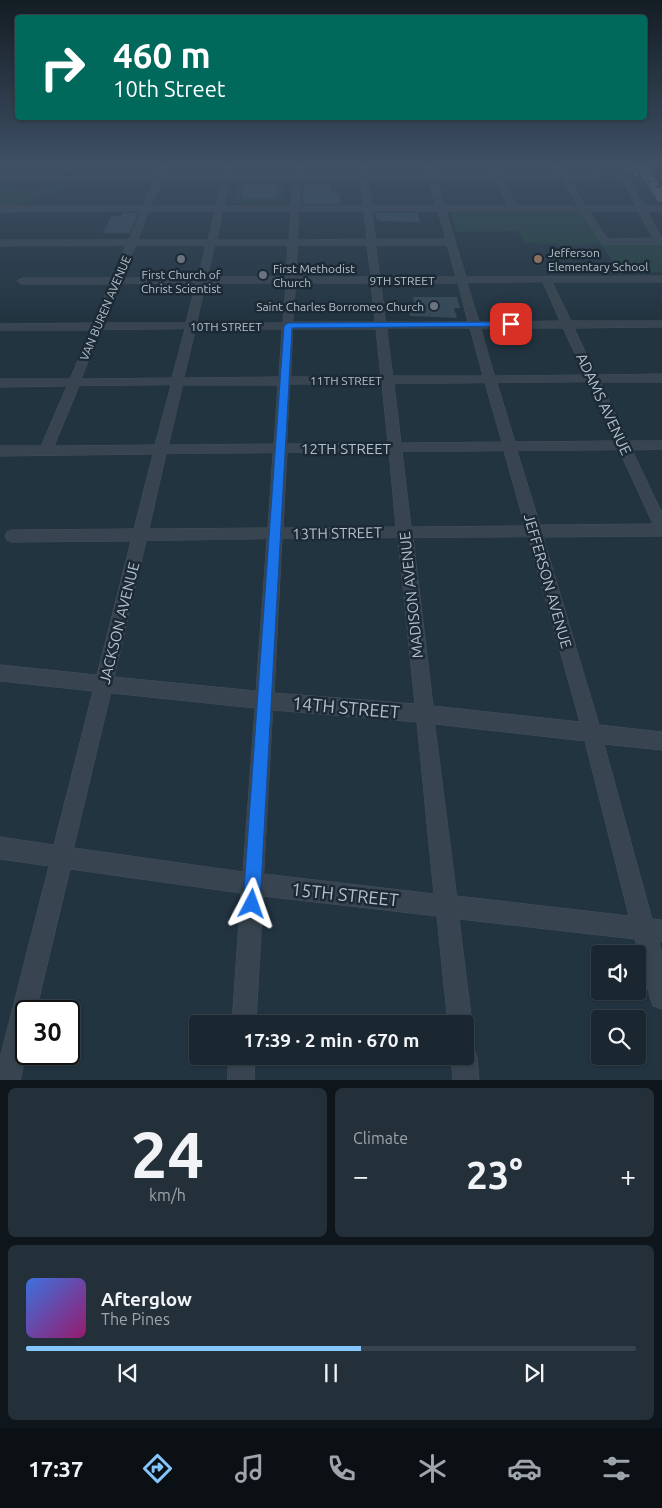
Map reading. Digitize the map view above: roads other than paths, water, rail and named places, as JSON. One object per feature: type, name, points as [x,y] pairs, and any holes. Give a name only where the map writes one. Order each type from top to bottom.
[{"type":"street","name":"VAN BUREN AVENUE","points":[[46,450],[143,216]]},
{"type":"street","name":"JACKSON AVENUE","points":[[7,1080],[218,216]]},
{"type":"street","points":[[245,1015],[295,216]]},
{"type":"street","name":"MADISON AVENUE","points":[[369,216],[459,1015]]},
{"type":"street","name":"JEFFERSON AVENUE","points":[[443,216],[592,733],[653,930],[662,997]]},
{"type":"street","points":[[589,216],[605,242],[659,242],[646,216]]},
{"type":"street","points":[[0,244],[450,242]]},
{"type":"street","name":"ADAMS AVENUE","points":[[546,279],[662,530]]},
{"type":"street","name":"9TH STREET","points":[[22,281],[662,279]]},
{"type":"street","name":"10TH STREET","points":[[0,327],[662,324]]},
{"type":"street","name":"11TH STREET","points":[[0,383],[662,378]]},
{"type":"street","name":"12TH STREET","points":[[0,451],[662,445]]},
{"type":"street","name":"13TH STREET","points":[[12,536],[662,530]]},
{"type":"street","name":"14TH STREET","points":[[0,673],[265,701],[425,714],[662,741]]},
{"type":"street","name":"15TH STREET","points":[[0,848],[253,884],[653,930]]},
{"type":"street","points":[[241,1080],[242,1065]]},
{"type":"street","points":[[465,1065],[466,1080]]},
{"type":"place","name":"First Church of Christ Scientist","points":[[181,259]]},
{"type":"place","name":"Jefferson Elementary School","points":[[538,259]]},
{"type":"place","name":"First Methodist Church","points":[[263,275]]},
{"type":"place","name":"Saint Charles Borromeo Church","points":[[434,306]]}]
